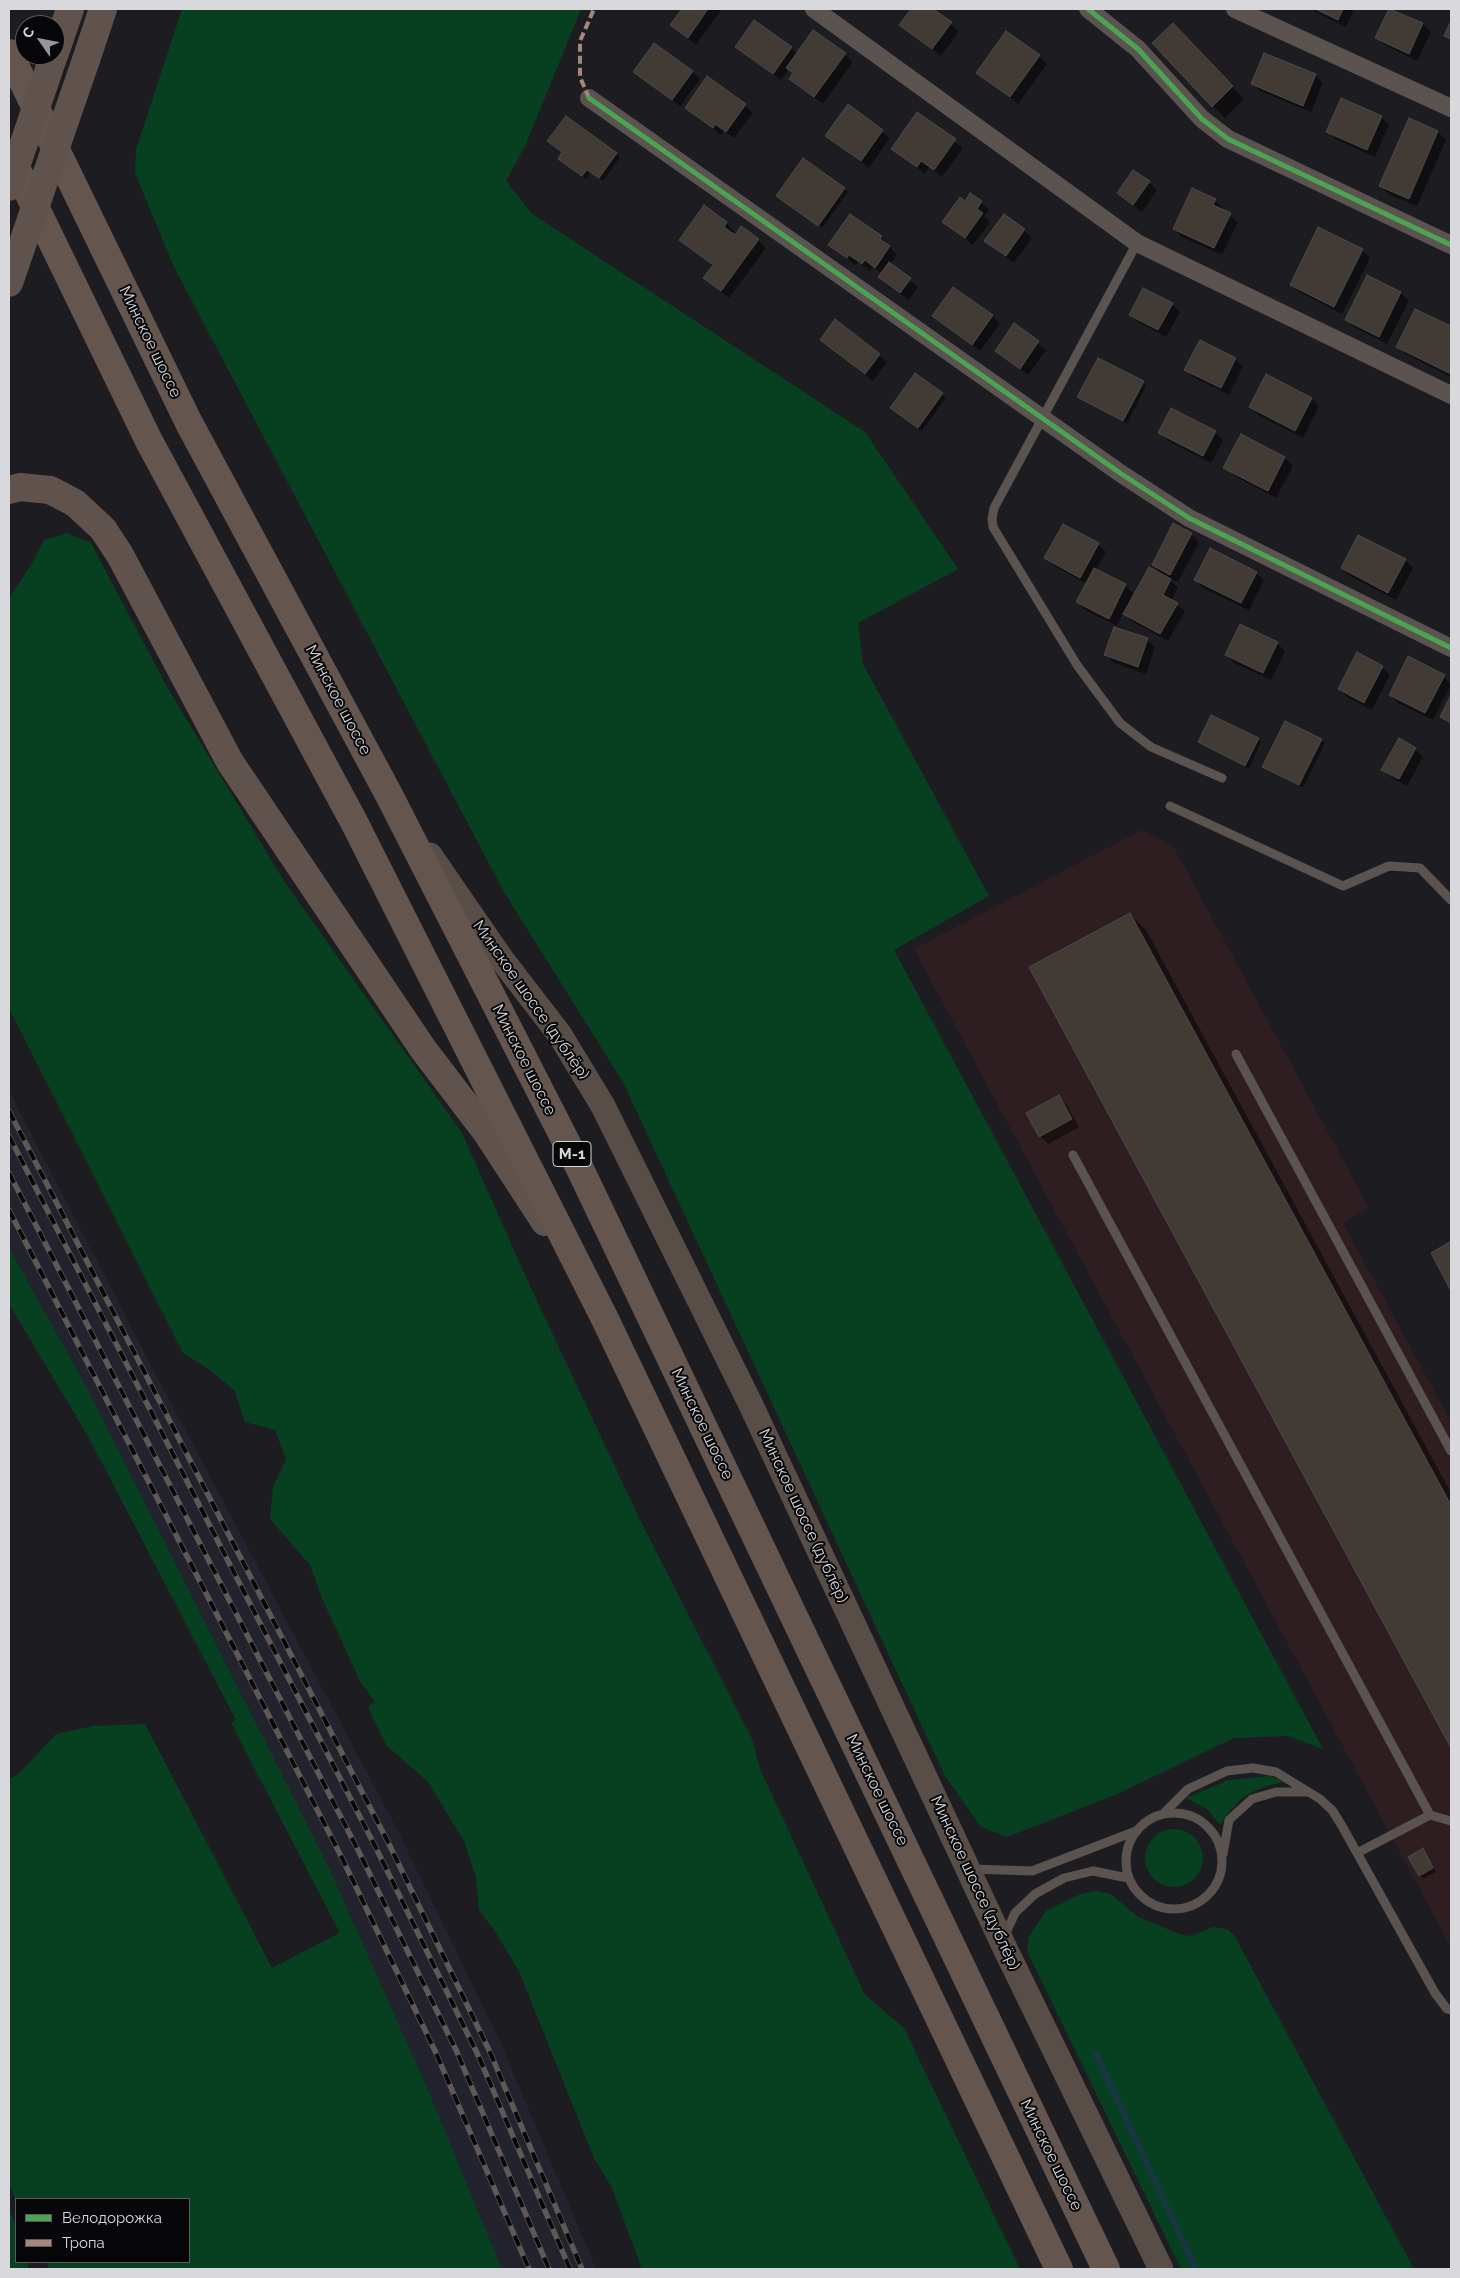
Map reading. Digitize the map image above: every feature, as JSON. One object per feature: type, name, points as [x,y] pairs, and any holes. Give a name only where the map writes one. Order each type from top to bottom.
[{"type":"highway","name":"Минское шоссе","points":[[9,53],[189,423],[389,795],[581,1171],[1106,2269]]},
{"type":"highway","name":"М-1","points":[[9,153],[149,441],[354,822],[604,1319],[1059,2269]]},
{"type":"main road","points":[[9,283],[103,9]]},
{"type":"main road","points":[[9,187],[51,65]]},
{"type":"main road","points":[[9,490],[20,487],[50,490],[75,503],[102,530],[120,555],[230,762],[423,1049],[487,1133],[604,1319]]},
{"type":"main road","name":"Минское шоссе (дублёр)","points":[[389,795],[502,961],[560,1035],[604,1106],[754,1412],[1002,1942],[1161,2269]]},
{"type":"street","points":[[814,9],[1137,243],[1451,395]]},
{"type":"street","points":[[1088,9],[1138,49],[1202,119],[1228,139],[1451,245]]},
{"type":"street","points":[[1235,9],[1451,108]]},
{"type":"street","points":[[589,98],[1043,419],[1189,518],[1451,648]]},
{"type":"lane","points":[[1137,243],[994,508],[993,527],[1077,665],[1120,723],[1151,747],[1222,778]]},
{"type":"lane","points":[[1170,806],[1343,886],[1389,866],[1420,868],[1451,900]]},
{"type":"lane","points":[[1236,1054],[1451,1451]]},
{"type":"lane","points":[[1073,1155],[1430,1815]]},
{"type":"lane","points":[[1306,1792],[1276,1792],[1252,1799],[1229,1820],[1222,1855],[1222,1870],[1216,1885],[1206,1898],[1193,1906],[1178,1910],[1162,1908],[1148,1902],[1136,1892],[1128,1878],[1125,1862],[1128,1846],[1136,1831],[1148,1820],[1162,1814],[1188,1790],[1227,1770],[1253,1768],[1276,1772],[1320,1800],[1332,1810],[1359,1852],[1435,1993],[1447,2009],[1451,2010]]},
{"type":"lane","points":[[1162,1814],[1179,1813],[1195,1817],[1208,1826],[1218,1840],[1222,1855]]},
{"type":"lane","points":[[1359,1852],[1430,1815],[1451,1821]]},
{"type":"lane","points":[[968,1868],[1032,1871],[1136,1831]]},
{"type":"lane","points":[[1002,1942],[1015,1913],[1035,1894],[1064,1878],[1093,1871],[1128,1878]]},
{"type":"shaded area","points":[[1142,830],[1173,846],[1369,1208],[1343,1223],[1451,1422],[1451,1947],[914,949]]},
{"type":"shaded area","points":[[9,1091],[153,1369],[399,1833],[501,2044],[596,2269],[502,2269],[428,2090],[330,1870],[85,1384],[9,1248]]},
{"type":"green space","points":[[182,9],[581,9],[526,144],[506,181],[532,214],[865,432],[958,569],[858,623],[863,664],[989,896],[894,950],[1323,1749],[1288,1736],[1234,1738],[1115,1795],[1007,1837],[981,1827],[945,1776],[623,1082],[504,892],[174,267],[135,173],[136,150]]},
{"type":"green space","points":[[67,533],[91,543],[167,687],[284,881],[462,1133],[530,1286],[640,1520],[752,1739],[760,1769],[865,1995],[904,2028],[1020,2269],[642,2269],[612,2188],[594,2158],[519,1971],[496,1933],[479,1910],[476,1878],[464,1841],[428,1782],[386,1745],[368,1707],[375,1702],[360,1681],[321,1596],[310,1565],[270,1519],[273,1487],[286,1459],[275,1430],[245,1422],[235,1391],[210,1370],[183,1353],[9,1008],[9,598],[31,565],[44,540]]},
{"type":"green space","points":[[9,1248],[85,1384],[330,1870],[428,2090],[502,2269],[49,2269],[46,2263],[190,2263],[190,2198],[15,2198],[9,2184],[9,1779],[19,1774],[56,1734],[93,1726],[145,1724],[272,1968],[340,1933],[231,1723],[236,1720],[88,1436],[9,1304]]},
{"type":"green space","points":[[1270,1776],[1284,1782],[1262,1787],[1242,1798],[1227,1814],[1220,1825],[1207,1809],[1186,1798],[1229,1780]]},
{"type":"green space","points":[[1174,1829],[1190,1834],[1198,1842],[1203,1858],[1198,1874],[1190,1882],[1174,1887],[1158,1882],[1150,1874],[1145,1858],[1150,1842],[1158,1834]]},
{"type":"green space","points":[[1096,1891],[1111,1894],[1138,1917],[1182,1935],[1192,1936],[1213,1927],[1227,1929],[1234,1935],[1414,2269],[1181,2269],[1027,1951],[1029,1936],[1046,1911],[1081,1894]]},
{"type":"green space","points":[[9,2210],[15,2223],[15,2263],[27,2263],[29,2269],[9,2269]]},
{"type":"building","points":[[682,9],[708,9],[688,38],[670,25]]},
{"type":"building","points":[[911,9],[933,9],[952,22],[932,49],[899,25]]},
{"type":"building","points":[[1315,9],[1343,9],[1338,20]]},
{"type":"building","points":[[1389,9],[1423,23],[1409,54],[1375,38]]},
{"type":"building","points":[[754,20],[792,47],[773,74],[735,47]]},
{"type":"building","points":[[1451,21],[1451,39],[1444,36]]},
{"type":"building","points":[[1173,23],[1233,86],[1212,107],[1152,43]]},
{"type":"building","points":[[813,30],[846,53],[814,97],[789,79],[793,73],[786,68]]},
{"type":"building","points":[[1006,31],[1040,55],[1010,97],[976,73]]},
{"type":"building","points":[[654,43],[693,71],[672,100],[633,72]]},
{"type":"building","points":[[1264,53],[1316,74],[1303,106],[1251,84]]},
{"type":"building","points":[[707,76],[746,104],[726,132],[715,124],[713,128],[685,108]]},
{"type":"building","points":[[1341,98],[1382,116],[1367,150],[1326,132]]},
{"type":"building","points":[[848,104],[883,130],[861,161],[825,136]]},
{"type":"building","points":[[917,112],[956,139],[934,170],[921,161],[917,167],[891,149]]},
{"type":"building","points":[[566,116],[617,153],[599,178],[587,170],[582,176],[558,159],[562,152],[547,141]]},
{"type":"building","points":[[1409,118],[1438,131],[1409,199],[1379,186]]},
{"type":"building","points":[[803,158],[845,188],[818,226],[776,196]]},
{"type":"building","points":[[1133,170],[1150,181],[1133,205],[1117,193]]},
{"type":"building","points":[[1192,188],[1216,199],[1213,205],[1231,213],[1214,248],[1173,229]]},
{"type":"building","points":[[970,193],[982,201],[977,209],[983,213],[965,238],[942,222],[960,197],[965,201]]},
{"type":"building","points":[[704,205],[727,222],[724,227],[735,235],[741,226],[759,239],[721,291],[703,278],[713,265],[679,240]]},
{"type":"building","points":[[850,214],[882,236],[880,239],[890,246],[875,268],[865,260],[862,264],[849,255],[847,258],[828,245]]},
{"type":"building","points":[[1004,214],[1025,229],[1006,256],[984,241]]},
{"type":"building","points":[[1318,227],[1363,249],[1334,307],[1290,285]]},
{"type":"building","points":[[889,262],[911,278],[900,293],[878,277]]},
{"type":"building","points":[[1367,275],[1401,292],[1379,337],[1345,320]]},
{"type":"building","points":[[953,287],[993,315],[972,345],[932,316]]},
{"type":"building","points":[[1143,288],[1173,303],[1158,330],[1129,315]]},
{"type":"building","points":[[1415,309],[1451,326],[1451,374],[1396,347]]},
{"type":"building","points":[[835,319],[880,354],[865,374],[820,340]]},
{"type":"building","points":[[1014,323],[1039,341],[1020,369],[995,351]]},
{"type":"building","points":[[1200,340],[1236,358],[1221,388],[1184,370]]},
{"type":"building","points":[[1098,358],[1144,381],[1123,421],[1077,397]]},
{"type":"building","points":[[915,373],[943,393],[918,428],[890,408]]},
{"type":"building","points":[[1266,374],[1312,398],[1295,431],[1249,407]]},
{"type":"building","points":[[1171,408],[1216,431],[1203,456],[1158,433]]},
{"type":"building","points":[[1241,434],[1285,457],[1268,491],[1223,468]]},
{"type":"building","points":[[1173,523],[1192,533],[1170,575],[1152,565]]},
{"type":"building","points":[[1063,524],[1099,543],[1080,578],[1044,558]]},
{"type":"building","points":[[1358,535],[1406,559],[1388,593],[1341,568]]},
{"type":"building","points":[[1210,548],[1257,572],[1241,603],[1194,580]]},
{"type":"building","points":[[1149,567],[1171,579],[1163,595],[1178,603],[1160,634],[1123,614]]},
{"type":"building","points":[[1094,568],[1126,584],[1109,619],[1076,602]]},
{"type":"building","points":[[1240,624],[1278,642],[1263,673],[1225,655]]},
{"type":"building","points":[[1114,627],[1148,638],[1138,667],[1104,655]]},
{"type":"building","points":[[1357,652],[1383,666],[1364,703],[1338,689]]},
{"type":"building","points":[[1408,656],[1445,675],[1425,713],[1389,695]]},
{"type":"building","points":[[1451,695],[1451,723],[1440,717]]},
{"type":"building","points":[[1211,715],[1259,738],[1245,766],[1198,742]]},
{"type":"building","points":[[1285,721],[1322,739],[1299,785],[1262,767]]},
{"type":"building","points":[[1399,738],[1416,748],[1399,779],[1381,770]]},
{"type":"building","points":[[1130,913],[1451,1505],[1451,1748],[1029,967]]},
{"type":"building","points":[[1059,1095],[1072,1119],[1039,1137],[1026,1113]]},
{"type":"building","points":[[1451,1241],[1451,1291],[1431,1253]]},
{"type":"building","points":[[1423,1848],[1433,1868],[1419,1876],[1408,1857]]},
{"type":"waterway","points":[[1096,2054],[1196,2269]]},
{"type":"railway","points":[[9,1111],[387,1840],[489,2050],[582,2269]]},
{"type":"railway","points":[[9,1136],[375,1846],[478,2055],[570,2269]]},
{"type":"railway","points":[[9,1173],[359,1852],[456,2050],[549,2269]]},
{"type":"railway","points":[[9,1210],[342,1858],[436,2053],[529,2269]]},
{"type":"marked path","points":[[589,98],[580,77],[580,41],[594,9]]},
{"type":"cycle path","points":[[1088,9],[1138,49],[1202,119],[1228,139],[1451,245]]},
{"type":"cycle path","points":[[589,98],[1120,473],[1189,518],[1451,648]]}]
